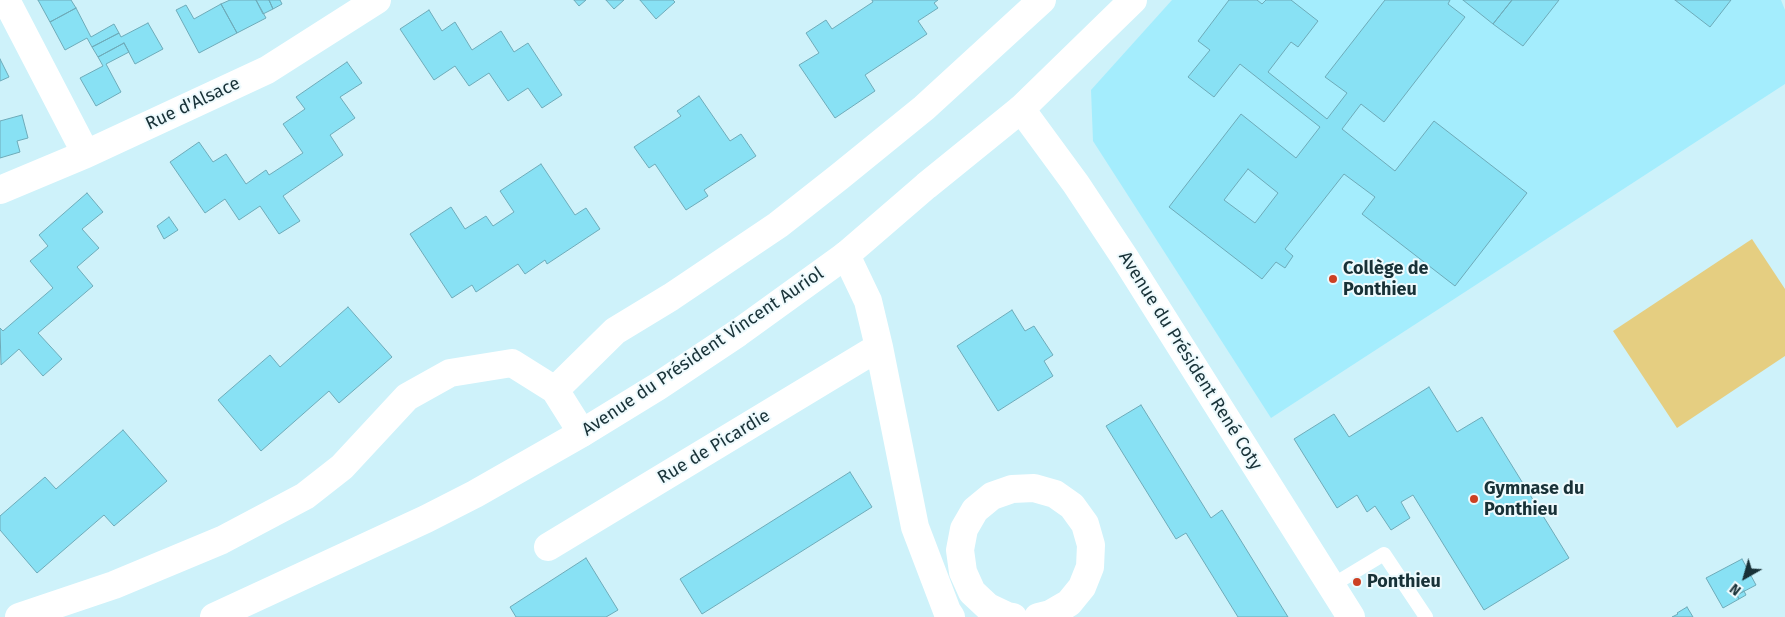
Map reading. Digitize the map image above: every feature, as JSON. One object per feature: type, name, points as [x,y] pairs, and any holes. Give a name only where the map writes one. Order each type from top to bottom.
[{"type":"street","points":[[6,0],[86,154]]},
{"type":"street","name":"Rue d'Alsace","points":[[0,190],[86,154],[267,70],[377,0]]},
{"type":"street","points":[[554,390],[614,331],[671,297],[778,225],[839,177],[924,108],[1042,0]]},
{"type":"street","name":"Avenue du Président Vincent Auriol","points":[[214,617],[426,519],[475,494],[582,433],[657,387],[846,255],[926,186],[1021,109],[1133,0]]},
{"type":"street","name":"Avenue du Président René Coty","points":[[1021,109],[1076,184],[1130,266],[1351,617]]},
{"type":"street","points":[[846,255],[868,301],[915,527],[946,615],[972,592]]},
{"type":"street","name":"Rue de Picardie","points":[[548,547],[879,347]]},
{"type":"street","points":[[19,617],[114,585],[222,540],[305,496],[342,467],[407,397],[450,373],[512,363],[554,390],[582,433]]},
{"type":"street","points":[[1013,617],[988,607],[972,592],[963,572],[960,550],[964,529],[975,510],[992,496],[1012,488],[1034,488],[1055,494],[1072,506],[1085,524],[1091,545],[1090,566],[1082,587],[1068,603],[1050,614],[1038,617]]},
{"type":"lane","points":[[1331,586],[1384,554],[1426,617]]},
{"type":"shaded area","name":"Collège de Ponthieu","points":[[1172,0],[1781,0],[1785,10],[1785,84],[1271,418],[1093,141],[1091,90]]},
{"type":"shaded area","points":[[1752,239],[1785,289],[1785,356],[1677,428],[1613,331]]},
{"type":"building","points":[[38,0],[71,0],[76,8],[50,22]]},
{"type":"building","points":[[230,0],[256,0],[266,18],[237,33],[221,4]]},
{"type":"building","points":[[256,0],[269,0],[273,9],[263,14]]},
{"type":"building","points":[[269,0],[280,0],[282,4],[273,9]]},
{"type":"building","points":[[574,0],[586,0],[579,6]]},
{"type":"building","points":[[606,0],[624,0],[614,9]]},
{"type":"building","points":[[640,0],[673,0],[675,2],[656,19]]},
{"type":"building","points":[[872,0],[938,0],[934,3],[938,8],[918,21],[927,34],[865,75],[875,91],[835,118],[799,65],[819,53],[806,33],[826,20],[832,29],[873,2]]},
{"type":"building","points":[[1229,0],[1257,0],[1262,4],[1266,0],[1291,0],[1318,21],[1298,47],[1291,42],[1268,72],[1327,119],[1347,93],[1325,77],[1385,0],[1450,0],[1448,4],[1465,17],[1384,122],[1361,104],[1342,129],[1395,171],[1434,121],[1527,193],[1455,286],[1362,214],[1375,197],[1344,174],[1285,249],[1293,256],[1285,268],[1276,262],[1262,279],[1169,207],[1241,114],[1296,158],[1320,127],[1240,64],[1214,97],[1188,77],[1210,50],[1198,41]],"holes":[[[1248,169],[1278,193],[1255,223],[1224,200]]]},
{"type":"building","points":[[1463,0],[1512,0],[1493,24]]},
{"type":"building","points":[[1512,0],[1559,0],[1523,46],[1493,24]]},
{"type":"building","points":[[1675,0],[1731,0],[1710,27]]},
{"type":"building","points":[[221,4],[237,33],[199,53],[176,10],[186,5],[194,19]]},
{"type":"building","points":[[76,8],[91,37],[114,24],[119,33],[92,47],[87,38],[65,50],[50,22]]},
{"type":"building","points":[[429,10],[442,31],[455,22],[472,50],[501,31],[514,52],[528,43],[562,95],[542,108],[528,88],[508,101],[489,73],[469,86],[455,66],[434,80],[400,29]]},
{"type":"building","points":[[148,23],[163,49],[135,64],[124,43],[98,57],[92,47],[119,33],[121,37]]},
{"type":"building","points":[[124,43],[129,52],[106,64],[121,92],[96,106],[80,78],[103,66],[98,57]]},
{"type":"building","points":[[0,59],[9,77],[0,81]]},
{"type":"building","points":[[347,62],[362,83],[340,97],[355,118],[330,135],[343,155],[283,196],[300,221],[279,234],[260,206],[239,220],[225,199],[205,213],[170,162],[199,142],[213,162],[226,154],[246,184],[266,170],[269,175],[303,153],[283,124],[305,109],[296,97]]},
{"type":"building","points":[[699,96],[730,141],[741,134],[756,156],[704,190],[708,196],[686,210],[655,164],[649,168],[634,147],[681,116],[677,111]]},
{"type":"building","points":[[22,115],[28,138],[17,141],[20,152],[0,158],[0,121]]},
{"type":"building","points":[[541,164],[575,215],[586,208],[600,229],[547,264],[545,260],[525,274],[518,264],[476,292],[472,285],[452,298],[410,234],[451,207],[465,229],[486,216],[493,226],[514,212],[500,191]]},
{"type":"building","points":[[87,193],[103,212],[82,229],[99,248],[77,267],[93,286],[38,333],[62,359],[43,376],[19,349],[1,365],[0,328],[3,331],[53,288],[30,261],[48,246],[39,235]]},
{"type":"building","points":[[169,217],[178,230],[164,239],[157,226]]},
{"type":"building","points":[[348,307],[392,357],[339,403],[329,391],[261,451],[218,400],[270,355],[280,367]]},
{"type":"building","points":[[1012,310],[1025,331],[1034,326],[1053,355],[1044,361],[1053,376],[998,411],[957,346]]},
{"type":"building","name":"Gymnase du Ponthieu","points":[[1429,387],[1457,432],[1482,417],[1569,558],[1484,610],[1413,495],[1401,502],[1410,518],[1391,530],[1375,506],[1367,512],[1357,495],[1337,508],[1294,439],[1334,414],[1349,437]]},
{"type":"building","points":[[1141,405],[1211,518],[1222,510],[1288,617],[1238,617],[1186,533],[1176,539],[1106,426]]},
{"type":"building","points":[[123,430],[167,481],[114,526],[104,515],[37,573],[0,530],[0,516],[45,477],[56,489]]},
{"type":"building","points":[[850,472],[872,507],[702,614],[680,579]]},
{"type":"building","points":[[586,558],[618,610],[606,617],[516,617],[510,607]]},
{"type":"building","points":[[1742,559],[1756,585],[1737,595],[1739,599],[1723,608],[1706,578]]},
{"type":"building","points":[[1744,591],[1746,595],[1739,599],[1737,595]]},
{"type":"building","points":[[1687,607],[1693,617],[1672,617],[1678,614]]},
{"type":"place","name":"Collège de Ponthieu","points":[[1333,279]]},
{"type":"place","name":"Gymnase du Ponthieu","points":[[1474,499]]},
{"type":"place","name":"Ponthieu","points":[[1357,582]]}]
